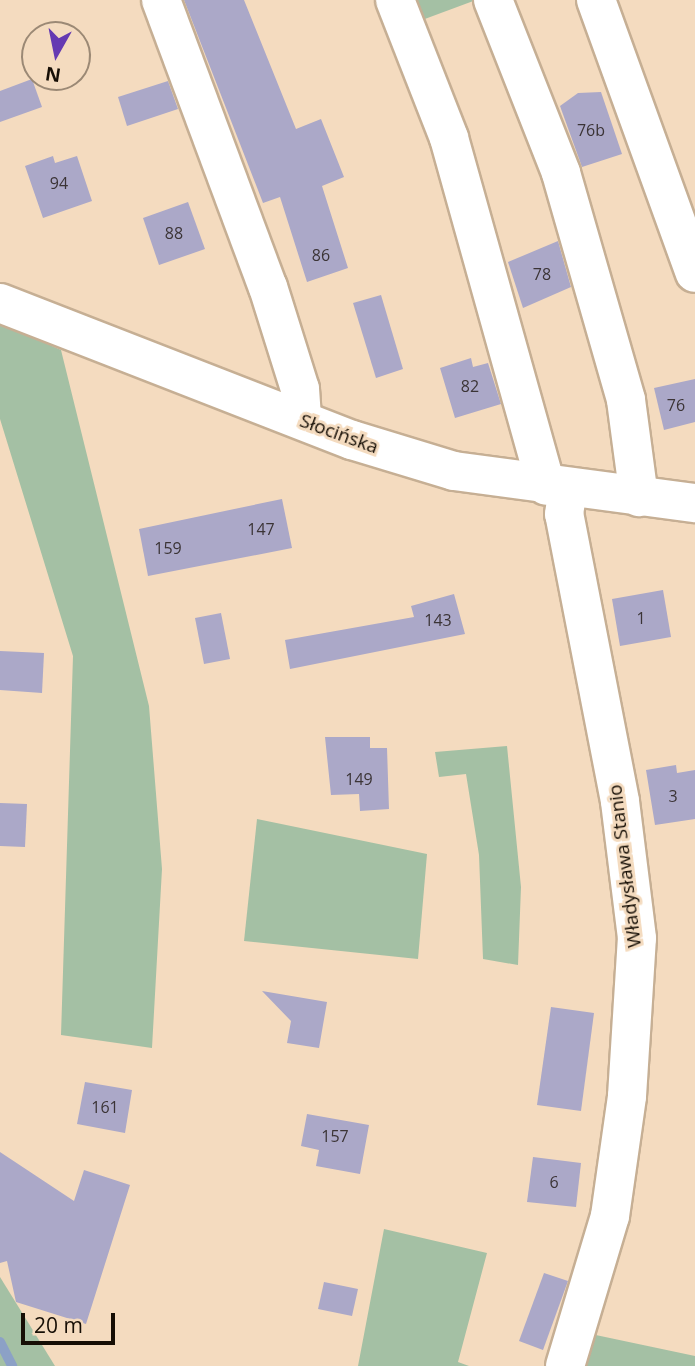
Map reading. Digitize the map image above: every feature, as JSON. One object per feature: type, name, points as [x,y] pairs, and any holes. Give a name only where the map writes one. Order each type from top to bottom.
[{"type":"street","points":[[162,0],[268,287],[300,389],[302,420]]},
{"type":"street","name":"Władysława Stanio","points":[[395,0],[449,138],[557,487],[620,801],[637,938],[627,1096],[610,1216],[565,1366]]},
{"type":"street","points":[[493,0],[561,173],[626,400],[639,497]]},
{"type":"street","points":[[596,0],[695,273]]},
{"type":"street","name":"Słocińska","points":[[0,303],[302,420],[454,471],[557,487],[695,503]]},
{"type":"green space","points":[[405,0],[476,0],[414,23]]},
{"type":"green space","points":[[0,323],[61,350],[149,706],[162,869],[152,1048],[61,1035],[73,656],[0,419]]},
{"type":"green space","points":[[507,746],[521,887],[518,965],[483,959],[479,855],[466,774],[439,777],[435,752]]},
{"type":"green space","points":[[257,819],[427,854],[418,959],[244,941]]},
{"type":"green space","points":[[384,1229],[487,1253],[458,1362],[469,1366],[358,1366]]},
{"type":"green space","points":[[0,1277],[55,1366],[0,1366]]},
{"type":"green space","points":[[591,1334],[695,1356],[695,1366],[581,1366]]},
{"type":"building","points":[[184,0],[244,0],[296,129],[321,119],[344,177],[322,186],[348,268],[307,282],[280,197],[263,203]]},
{"type":"building","points":[[168,81],[178,109],[127,126],[118,97]]},
{"type":"building","points":[[21,83],[21,91],[36,91],[42,107],[0,122],[0,91]]},
{"type":"building","points":[[601,92],[622,154],[582,167],[560,106],[578,93]]},
{"type":"building","points":[[53,156],[55,163],[77,156],[92,201],[43,218],[25,166]]},
{"type":"building","points":[[188,202],[205,249],[159,265],[143,218]]},
{"type":"building","points":[[558,241],[571,287],[523,308],[508,262]]},
{"type":"building","points":[[381,295],[403,369],[376,378],[353,303]]},
{"type":"building","points":[[471,358],[473,367],[488,363],[501,404],[455,418],[440,368]]},
{"type":"building","points":[[695,379],[695,422],[664,430],[654,388]]},
{"type":"building","points":[[282,499],[292,548],[148,576],[139,529]]},
{"type":"building","points":[[663,590],[671,637],[620,646],[612,599]]},
{"type":"building","points":[[454,594],[465,634],[290,669],[285,640],[414,617],[411,606]]},
{"type":"building","points":[[221,613],[230,659],[204,664],[195,618]]},
{"type":"building","points":[[0,651],[44,653],[42,693],[0,690]]},
{"type":"building","points":[[325,737],[370,737],[370,748],[387,748],[389,809],[360,811],[359,794],[331,795]]},
{"type":"building","points":[[676,765],[677,773],[695,770],[695,819],[655,825],[646,770]]},
{"type":"building","points":[[0,803],[27,804],[25,847],[0,846]]},
{"type":"building","points":[[262,991],[327,1002],[319,1048],[287,1043],[291,1021]]},
{"type":"building","points":[[551,1007],[594,1013],[581,1111],[537,1105]]},
{"type":"building","points":[[85,1082],[132,1090],[125,1133],[77,1124]]},
{"type":"building","points":[[307,1114],[369,1125],[360,1174],[316,1166],[319,1150],[301,1146]]},
{"type":"building","points":[[0,1152],[74,1201],[84,1170],[130,1185],[86,1324],[16,1302],[7,1261],[0,1263]]},
{"type":"building","points":[[533,1157],[581,1163],[576,1207],[527,1202]]},
{"type":"building","points":[[544,1273],[568,1281],[543,1350],[519,1341]]},
{"type":"building","points":[[324,1282],[358,1289],[352,1316],[318,1309]]},
{"type":"waterway","points":[[0,1342],[12,1366]]}]
